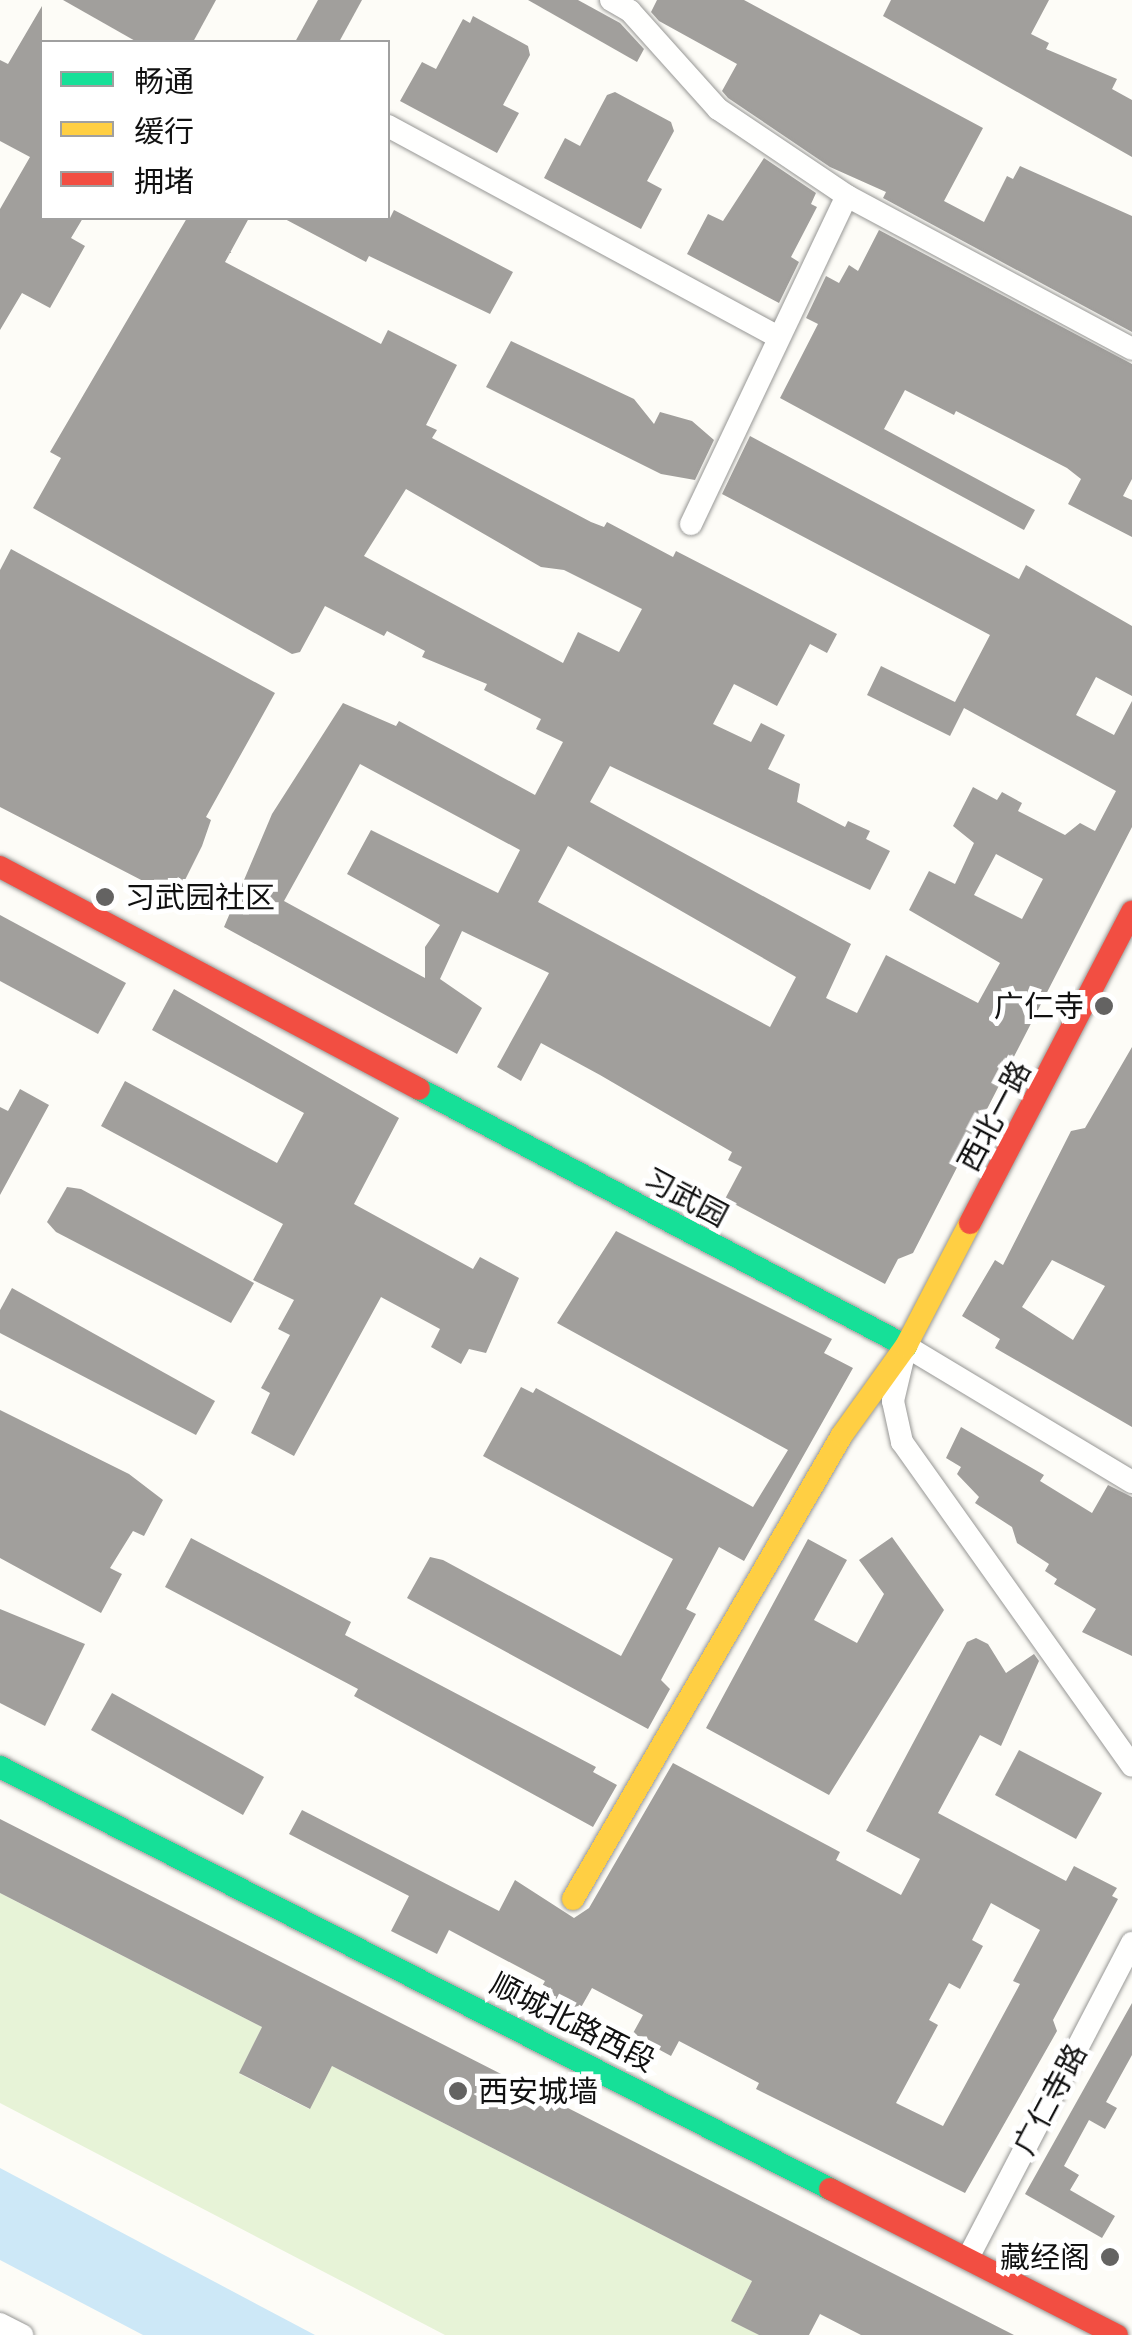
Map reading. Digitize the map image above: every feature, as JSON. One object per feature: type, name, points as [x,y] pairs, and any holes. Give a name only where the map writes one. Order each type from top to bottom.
[{"type":"street","points":[[611,0],[630,10],[718,109],[846,196],[1132,349]]},
{"type":"street","points":[[390,127],[777,336]]},
{"type":"street","points":[[691,524],[846,196]]},
{"type":"street","name":"习武园","points":[[0,867],[906,1346]]},
{"type":"street","name":"西北一路","points":[[574,1898],[842,1435],[906,1346],[1132,912]]},
{"type":"street","points":[[1132,1482],[906,1346],[893,1401],[902,1442],[1132,1766]]},
{"type":"street","name":"顺城北路西段","points":[[0,1767],[969,2256],[1117,2335]]},
{"type":"street","name":"广仁寺路","points":[[969,2256],[1132,1943]]},
{"type":"street","points":[[0,2324],[22,2335]]},
{"type":"green space","points":[[0,1893],[262,2027],[240,2074],[309,2109],[332,2066],[752,2281],[732,2320],[759,2335],[445,2335],[0,2103]]},
{"type":"water","points":[[0,2168],[315,2335],[143,2335],[0,2260]]},
{"type":"building","points":[[63,0],[216,0],[194,40],[133,40]]},
{"type":"building","points":[[318,0],[362,0],[340,40],[296,40]]},
{"type":"building","points":[[528,0],[578,0],[620,23],[644,49],[637,62]]},
{"type":"building","points":[[657,0],[744,0],[983,128],[944,201],[984,222],[1007,176],[1013,179],[1020,166],[1132,216],[1132,332],[883,198],[886,192],[830,167],[728,98],[722,91],[737,64],[659,21],[651,12]]},
{"type":"building","points":[[891,0],[1049,0],[1031,34],[1049,43],[1046,49],[1117,79],[1112,89],[1132,100],[1132,157],[883,16]]},
{"type":"building","points":[[42,6],[40,220],[82,220],[71,238],[85,246],[50,308],[22,293],[0,330],[0,209],[30,157],[0,141],[0,60],[8,64]]},
{"type":"building","points":[[473,16],[528,46],[530,55],[503,105],[519,113],[497,153],[400,101],[422,62],[436,69],[463,19],[470,23]]},
{"type":"building","points":[[615,92],[671,122],[674,131],[647,181],[662,189],[641,229],[544,178],[565,138],[580,146],[607,95]]},
{"type":"building","points":[[764,158],[816,193],[811,204],[817,207],[791,257],[799,262],[779,303],[687,254],[708,214],[723,221]]},
{"type":"building","points":[[394,210],[513,272],[490,314],[369,256],[366,262],[287,220],[390,218]]},
{"type":"building","points":[[186,220],[248,220],[225,262],[381,344],[388,330],[457,365],[426,425],[437,430],[432,438],[591,522],[604,527],[607,522],[673,557],[676,551],[837,634],[827,653],[810,644],[777,706],[734,684],[713,724],[751,742],[761,723],[785,735],[768,769],[800,784],[797,802],[845,827],[848,821],[870,831],[866,839],[890,851],[870,890],[610,766],[590,802],[851,944],[826,998],[857,1013],[886,955],[978,1003],[1000,963],[909,910],[929,871],[955,884],[974,843],[953,826],[973,787],[997,800],[1002,792],[1022,803],[1018,811],[1065,835],[1080,823],[1095,831],[1116,791],[964,708],[950,736],[867,695],[881,666],[955,702],[990,635],[722,494],[750,436],[1019,579],[1026,565],[1132,626],[1132,696],[1096,677],[1076,715],[1114,735],[1132,701],[1132,827],[913,1253],[898,1259],[885,1284],[725,1199],[742,1167],[728,1160],[732,1152],[600,1075],[541,1043],[521,1081],[497,1067],[549,973],[462,931],[440,979],[482,1008],[457,1054],[224,927],[272,814],[343,703],[396,726],[399,721],[535,795],[563,742],[536,729],[541,719],[484,690],[487,684],[422,657],[425,651],[387,631],[384,636],[325,606],[300,652],[292,654],[33,508],[61,458],[50,452]],"holes":[[[406,489],[541,567],[564,570],[642,609],[619,652],[578,632],[563,663],[364,556]],[[360,764],[520,850],[498,893],[371,830],[347,874],[440,925],[425,947],[425,978],[284,901]],[[568,846],[796,977],[770,1027],[538,902]],[[996,854],[1043,879],[1022,919],[974,895]]]},
{"type":"building","points":[[879,230],[1132,364],[1132,479],[1123,496],[1132,500],[1132,537],[1068,504],[1081,479],[1067,468],[956,411],[954,415],[905,390],[884,429],[1035,510],[1024,530],[780,398],[818,324],[806,318],[826,276],[839,283],[849,265],[858,271]]},
{"type":"building","points":[[511,341],[634,399],[654,424],[660,412],[692,421],[714,440],[695,480],[661,474],[486,387]]},
{"type":"building","points":[[11,549],[275,693],[206,817],[211,820],[202,846],[176,898],[0,807],[0,570]]},
{"type":"building","points":[[0,915],[126,983],[98,1034],[0,981]]},
{"type":"building","points":[[174,989],[399,1118],[354,1204],[473,1269],[480,1257],[519,1278],[486,1353],[469,1349],[461,1364],[431,1347],[440,1329],[381,1297],[294,1456],[251,1433],[270,1393],[261,1388],[290,1335],[278,1329],[294,1300],[253,1280],[283,1224],[101,1126],[125,1081],[277,1163],[304,1113],[152,1030]]},
{"type":"building","points":[[1132,1047],[1132,1427],[995,1348],[1000,1339],[962,1316],[995,1260],[1003,1265],[1071,1131],[1085,1128]],"holes":[[[1052,1260],[1105,1286],[1073,1340],[1022,1307]]]},
{"type":"building","points":[[20,1089],[49,1105],[0,1195],[0,1107],[8,1111]]},
{"type":"building","points":[[67,1187],[81,1189],[254,1283],[231,1323],[56,1232],[47,1222]]},
{"type":"building","points":[[616,1231],[832,1339],[824,1353],[853,1368],[744,1561],[719,1547],[686,1609],[696,1614],[661,1680],[670,1689],[648,1729],[407,1598],[430,1557],[443,1560],[621,1656],[673,1559],[483,1456],[521,1387],[533,1393],[536,1388],[753,1507],[788,1450],[557,1323]]},
{"type":"building","points":[[12,1288],[215,1401],[196,1435],[0,1333],[0,1310]]},
{"type":"building","points":[[0,1410],[129,1474],[163,1500],[144,1536],[133,1531],[110,1568],[122,1574],[101,1613],[0,1558]]},
{"type":"building","points":[[961,1427],[1044,1475],[1040,1481],[1092,1513],[1108,1485],[1132,1497],[1132,1656],[1082,1632],[1096,1609],[1054,1584],[1057,1579],[1045,1571],[1049,1564],[1017,1543],[1012,1527],[975,1503],[979,1497],[957,1474],[961,1467],[946,1458]]},
{"type":"building","points":[[892,1537],[944,1610],[829,1795],[706,1728],[808,1539],[847,1560],[814,1620],[857,1643],[884,1594],[859,1560]]},
{"type":"building","points":[[191,1538],[351,1622],[345,1635],[596,1767],[593,1772],[617,1785],[593,1827],[354,1696],[358,1689],[165,1587]]},
{"type":"building","points":[[0,1609],[85,1644],[45,1726],[0,1703]]},
{"type":"building","points":[[976,1638],[988,1644],[1006,1673],[1034,1654],[1039,1661],[1001,1746],[980,1735],[938,1813],[1066,1881],[1074,1866],[1117,1888],[1112,1896],[1118,1899],[1053,2020],[1057,2031],[965,2193],[756,2089],[759,2083],[679,2041],[671,2056],[632,2035],[643,2015],[592,1988],[579,2011],[540,1990],[545,1981],[449,1930],[437,1954],[391,1931],[409,1896],[289,1834],[302,1810],[499,1911],[515,1880],[574,1918],[589,1908],[673,1763],[840,1852],[836,1860],[901,1895],[920,1859],[866,1831],[967,1642]],"holes":[[[991,1903],[1040,1930],[1013,1981],[1020,1984],[943,2126],[896,2103],[938,2025],[929,2020],[949,1983],[960,1989],[983,1946],[972,1940]]]},
{"type":"building","points":[[112,1693],[264,1777],[243,1815],[91,1730]]},
{"type":"building","points":[[1019,1750],[1102,1793],[1076,1839],[995,1795]]},
{"type":"building","name":"西安城墙","points":[[0,1819],[1014,2335],[861,2335],[820,2314],[809,2335],[759,2335],[731,2321],[752,2281],[332,2066],[310,2109],[239,2073],[262,2027],[0,1893]]},
{"type":"building","points":[[1132,2003],[1132,2055],[1106,2102],[1117,2108],[1105,2129],[1089,2120],[1064,2166],[1079,2175],[1070,2190],[1115,2216],[1102,2238],[1025,2194]]},
{"type":"traffic: fast","points":[[419,1089],[906,1346]]},
{"type":"traffic: fast","points":[[0,1767],[830,2189]]},
{"type":"traffic: slow","points":[[573,1899],[842,1435],[906,1346],[970,1223]]},
{"type":"traffic: jam","points":[[0,867],[419,1089]]},
{"type":"traffic: jam","points":[[970,1223],[1132,912]]},
{"type":"traffic: jam","points":[[830,2189],[1117,2335]]},
{"type":"place","name":"习武园社区","points":[[105,897]]},
{"type":"place","name":"广仁寺","points":[[1104,1006]]},
{"type":"place","name":"西安城墙","points":[[458,2091]]},
{"type":"place","name":"藏经阁","points":[[1110,2257]]}]
